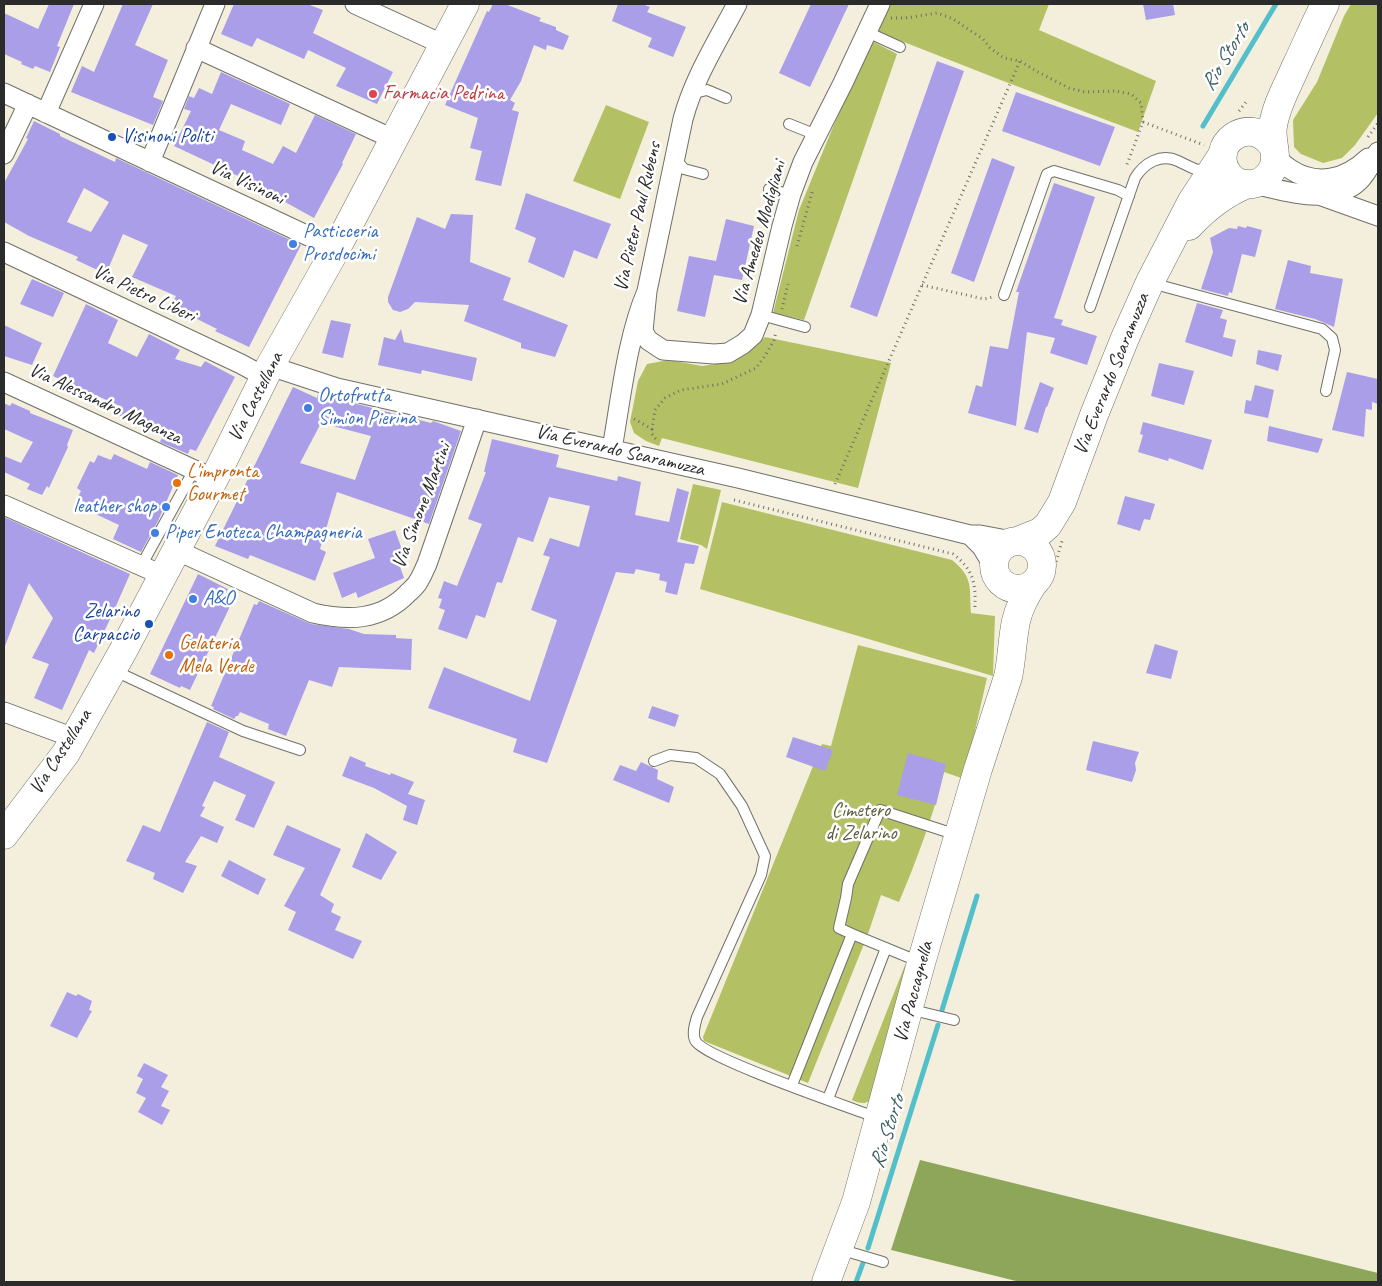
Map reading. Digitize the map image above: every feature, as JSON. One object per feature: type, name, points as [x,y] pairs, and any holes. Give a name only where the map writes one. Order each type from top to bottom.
[{"type":"main road","name":"Via Castellana","points":[[4,835],[54,770],[112,670],[152,571],[176,550],[204,475],[268,372],[336,250],[465,4]]},
{"type":"main road","points":[[1244,132],[1260,109],[1291,45],[1316,4]]},
{"type":"main road","points":[[1274,149],[1266,138],[1260,134],[1244,132],[1237,134],[1217,155],[1229,175],[1237,182],[1252,184],[1266,178],[1271,172],[1275,164],[1274,149],[1272,126],[1280,102],[1312,30],[1326,4]]},
{"type":"main road","name":"Via Everardo Scaramuzza","points":[[1016,541],[1028,539],[1040,532],[1048,525],[1062,502],[1098,406],[1150,282],[1217,155]]},
{"type":"main road","name":"Via Everardo Scaramuzza","points":[[1167,249],[1200,214],[1215,202],[1226,194],[1252,184]]},
{"type":"main road","name":"Via Everardo Scaramuzza","points":[[1037,574],[1054,538],[1059,523],[1062,502]]},
{"type":"main road","points":[[1016,541],[1031,544],[1039,553],[1037,574],[1027,588],[1014,589],[1008,587],[996,572],[994,560],[1000,548],[1016,541]]},
{"type":"main road","name":"Via Paccagnella","points":[[996,572],[1001,639],[1000,702]]},
{"type":"main road","name":"Via Paccagnella","points":[[826,1282],[856,1202],[921,962],[978,769],[1000,702],[1011,662],[1016,621],[1024,599],[1037,574]]},
{"type":"street","points":[[46,113],[94,4]]},
{"type":"street","points":[[150,162],[214,4]]},
{"type":"street","points":[[355,4],[444,44]]},
{"type":"street","name":"Via Pieter Paul Rubens","points":[[612,449],[626,370],[658,244],[674,156],[690,94],[701,69],[736,4]]},
{"type":"street","name":"Via Amedeo Modigliani","points":[[626,370],[642,356],[663,350],[714,354],[728,353],[743,344],[753,334],[761,315],[782,226],[793,189],[812,141],[843,84],[867,32],[885,11]]},
{"type":"street","points":[[196,48],[393,139]]},
{"type":"street","name":"Via Visinoni","points":[[4,93],[336,250]]},
{"type":"street","points":[[4,154],[28,104]]},
{"type":"street","points":[[1274,149],[1276,156],[1294,172],[1308,178],[1324,179],[1352,171],[1378,148]]},
{"type":"street","points":[[1318,195],[1340,193],[1348,189],[1366,174],[1378,152]]},
{"type":"street","points":[[1252,184],[1318,195],[1378,216]]},
{"type":"street","name":"Via Pietro Liberi","points":[[4,252],[241,364],[268,372]]},
{"type":"street","points":[[647,291],[643,331],[648,340],[663,350]]},
{"type":"street","name":"Via Everardo Scaramuzza","points":[[268,372],[747,480],[970,534],[1016,541]]},
{"type":"street","name":"Via Alessandro Maganza","points":[[4,382],[204,475]]},
{"type":"street","name":"Via Simone Martini","points":[[176,550],[313,613],[331,617],[352,618],[369,616],[389,608],[418,583],[427,564],[478,419]]},
{"type":"street","points":[[4,505],[152,571]]},
{"type":"street","points":[[970,534],[982,547],[996,572]]},
{"type":"street","points":[[4,712],[74,738]]},
{"type":"lane","points":[[867,32],[900,47]]},
{"type":"lane","points":[[690,94],[707,90],[726,98]]},
{"type":"lane","points":[[789,124],[809,132],[812,141]]},
{"type":"lane","points":[[1090,307],[1135,178],[1146,164],[1153,160],[1174,160],[1199,170],[1210,169],[1217,155]]},
{"type":"lane","points":[[674,156],[684,169],[703,174]]},
{"type":"lane","points":[[1185,165],[1192,181],[1192,201]]},
{"type":"lane","points":[[1004,295],[1047,174],[1054,171],[1118,190],[1129,196]]},
{"type":"lane","points":[[769,189],[784,193],[793,189]]},
{"type":"lane","points":[[1150,282],[1322,329],[1332,338],[1335,350],[1326,391]]},
{"type":"lane","points":[[761,315],[805,327]]},
{"type":"lane","points":[[152,571],[204,475]]},
{"type":"lane","points":[[112,670],[243,731],[300,750]]},
{"type":"lane","points":[[654,761],[670,755],[696,758],[720,774],[742,806],[765,856],[761,876],[697,1017],[694,1028],[695,1040],[701,1047],[729,1062],[879,1118]]},
{"type":"lane","points":[[921,962],[839,928],[848,884],[880,810],[958,835]]},
{"type":"lane","points":[[792,1085],[852,934]]},
{"type":"lane","points":[[828,1099],[886,948]]},
{"type":"lane","points":[[921,1012],[954,1020]]},
{"type":"lane","points":[[838,1248],[883,1262]]},
{"type":"path","points":[[885,11],[906,18],[937,13],[953,19],[983,39],[990,48],[1004,58],[1020,61],[1069,88],[1085,92],[1115,90],[1131,94],[1141,103],[1143,122],[1139,133]]},
{"type":"path","points":[[832,491],[1020,61]]},
{"type":"path","points":[[1143,122],[1203,145],[1217,155]]},
{"type":"path","points":[[922,285],[984,299],[1004,295]]},
{"type":"path","points":[[734,500],[953,554],[970,571],[976,589],[975,607]]},
{"type":"green space","points":[[890,4],[1049,4],[1039,30],[1156,81],[1138,132],[876,31]]},
{"type":"green space","points":[[1351,4],[1378,4],[1378,113],[1355,145],[1342,158],[1323,163],[1301,154],[1294,147],[1293,120],[1317,82],[1344,16]]},
{"type":"green space","points":[[872,41],[897,54],[804,320],[773,313],[799,210],[833,127]]},
{"type":"green space","points":[[606,105],[649,122],[620,199],[573,181]]},
{"type":"green space","points":[[765,337],[891,363],[858,488],[662,438],[659,446],[646,441],[634,433],[630,422],[638,381],[647,364],[669,360],[702,366],[729,362],[746,353]]},
{"type":"green space","points":[[693,484],[721,490],[707,549],[701,545],[680,539]]},
{"type":"green space","points":[[722,502],[952,560],[964,572],[967,578],[970,590],[971,613],[995,616],[993,676],[700,589]]},
{"type":"green space","name":"Cimetero di Zelarino","points":[[858,645],[987,678],[964,779],[944,772],[924,838],[899,902],[881,895],[868,934],[808,1083],[704,1041],[703,1037],[822,744],[831,746]]},
{"type":"green space","points":[[905,965],[907,966],[871,1100],[864,1103],[857,1102],[852,1100]]},
{"type":"green space","points":[[920,1160],[1378,1273],[1378,1282],[1020,1282],[891,1250]]},
{"type":"building","points":[[49,4],[74,4],[57,46],[60,47],[50,72],[35,66],[33,69],[4,54],[4,13],[38,29]]},
{"type":"building","points":[[123,4],[153,4],[135,45],[168,60],[153,97],[163,101],[153,125],[71,92],[82,66],[94,72]]},
{"type":"building","points":[[234,4],[307,4],[323,10],[313,33],[393,72],[377,104],[336,86],[346,68],[308,50],[304,59],[257,38],[252,47],[221,34]]},
{"type":"building","points":[[493,4],[505,4],[541,18],[539,21],[556,27],[556,30],[569,36],[563,50],[547,45],[546,50],[534,45],[521,81],[510,100],[515,103],[512,110],[519,112],[501,186],[475,180],[482,151],[470,148],[478,118],[445,105],[487,11],[489,12]]},
{"type":"building","points":[[618,4],[642,4],[650,7],[647,12],[686,27],[673,57],[648,47],[652,38],[612,21]]},
{"type":"building","points":[[811,4],[849,4],[810,87],[779,73]]},
{"type":"building","points":[[1143,4],[1173,4],[1175,15],[1146,20]]},
{"type":"building","points":[[937,61],[964,71],[877,317],[850,307]]},
{"type":"building","points":[[221,72],[290,104],[281,125],[231,104],[219,130],[245,141],[242,150],[273,164],[283,146],[296,153],[315,115],[356,134],[343,164],[314,218],[267,192],[268,190],[174,146],[191,111],[184,109],[189,96],[194,98],[199,88],[212,94]]},
{"type":"building","points":[[1016,92],[1115,127],[1100,166],[1002,131]]},
{"type":"building","points":[[34,121],[60,134],[60,136],[115,162],[116,158],[301,245],[249,347],[215,331],[217,329],[183,312],[184,310],[172,304],[176,296],[132,277],[148,245],[123,234],[106,274],[76,260],[78,257],[29,236],[4,222],[4,183],[28,139],[26,138]],"holes":[[[84,188],[109,202],[91,232],[67,222]]]},
{"type":"building","points":[[992,158],[1015,167],[974,282],[951,273]]},
{"type":"building","points":[[1054,183],[1095,197],[1054,318],[1063,320],[1061,325],[1097,336],[1087,365],[1050,353],[1055,338],[1027,332],[1016,426],[968,413],[976,385],[982,387],[990,346],[1008,349],[1019,292],[1016,292]]},
{"type":"building","points":[[526,193],[611,224],[597,259],[574,250],[564,278],[528,262],[536,238],[515,229]]},
{"type":"building","points":[[451,214],[473,215],[470,262],[511,278],[503,300],[568,325],[555,357],[521,348],[521,343],[464,321],[469,305],[415,302],[408,309],[400,312],[393,310],[388,302],[388,297],[417,217],[445,229]]},
{"type":"building","points":[[726,219],[754,226],[742,280],[714,275],[705,317],[677,311],[689,256],[716,261]]},
{"type":"building","points":[[1238,226],[1262,230],[1255,257],[1242,254],[1232,293],[1229,292],[1228,296],[1201,289],[1213,252],[1210,238],[1229,228],[1237,229]]},
{"type":"building","points":[[1288,260],[1311,266],[1310,273],[1343,279],[1334,327],[1315,319],[1275,309]]},
{"type":"building","points":[[32,279],[64,293],[53,317],[20,304]]},
{"type":"building","points":[[1197,303],[1223,310],[1220,318],[1227,320],[1223,337],[1236,340],[1232,357],[1185,342]]},
{"type":"building","points":[[86,304],[118,320],[108,343],[137,357],[149,334],[180,350],[175,359],[201,367],[205,361],[235,377],[196,451],[190,449],[188,454],[160,442],[163,435],[118,415],[122,407],[53,376]]},
{"type":"building","points":[[331,320],[351,324],[343,358],[322,353]]},
{"type":"building","points":[[4,325],[42,343],[32,365],[4,356]]},
{"type":"building","points":[[401,329],[404,342],[477,358],[472,381],[422,370],[421,374],[378,365],[384,337],[395,340]]},
{"type":"building","points":[[1258,350],[1282,355],[1278,371],[1256,364]]},
{"type":"building","points":[[1159,363],[1194,371],[1184,405],[1151,396]]},
{"type":"building","points":[[1347,372],[1378,379],[1378,404],[1372,402],[1372,410],[1366,409],[1364,437],[1332,430]]},
{"type":"building","points":[[1040,382],[1054,388],[1038,433],[1024,429]]},
{"type":"building","points":[[1255,385],[1274,390],[1268,418],[1244,413],[1246,400],[1251,401]]},
{"type":"building","points":[[293,387],[317,398],[318,394],[431,423],[433,421],[461,431],[429,524],[337,492],[320,549],[326,552],[315,581],[250,555],[248,559],[215,546]],"holes":[[[321,423],[371,436],[355,480],[300,463]]]},
{"type":"building","points":[[4,403],[10,406],[12,403],[30,411],[30,413],[73,430],[67,445],[68,447],[49,488],[47,486],[42,495],[27,489],[30,484],[4,472],[4,456],[21,463],[33,442],[4,429]]},
{"type":"building","points":[[1143,422],[1212,440],[1203,470],[1169,458],[1168,461],[1138,452],[1143,435],[1140,434]]},
{"type":"building","points":[[1269,426],[1323,439],[1318,453],[1267,441]]},
{"type":"building","points":[[492,439],[559,455],[556,467],[617,481],[618,476],[641,482],[635,515],[669,522],[677,488],[689,492],[677,542],[699,546],[694,564],[685,563],[677,595],[665,592],[667,582],[659,580],[660,574],[636,569],[634,574],[616,572],[547,763],[513,752],[517,739],[428,708],[444,667],[530,701],[557,620],[531,610],[550,557],[543,555],[550,538],[579,547],[590,506],[549,497],[533,542],[518,537],[502,583],[497,582],[485,618],[476,615],[467,639],[438,629],[445,610],[439,608],[442,599],[438,598],[444,581],[457,586],[482,524],[468,519],[486,472],[484,472]]},
{"type":"building","points":[[114,454],[147,469],[150,462],[178,475],[158,521],[141,552],[113,539],[119,525],[89,511],[92,505],[77,499],[81,491],[77,488],[90,461],[94,463],[98,455],[111,460]]},
{"type":"building","points":[[1125,496],[1155,504],[1150,520],[1144,519],[1140,531],[1117,524]]},
{"type":"building","points":[[4,517],[130,574],[94,653],[89,650],[62,710],[34,698],[49,664],[32,658],[53,618],[29,583],[4,646]]},
{"type":"building","points":[[395,530],[406,561],[399,564],[404,578],[358,598],[356,592],[342,598],[333,573],[375,558],[368,539]]},
{"type":"building","points":[[198,574],[228,589],[226,592],[235,596],[190,690],[181,686],[180,688],[150,674]]},
{"type":"building","points":[[259,601],[311,624],[349,629],[364,634],[396,635],[396,638],[412,639],[411,670],[339,667],[332,687],[309,680],[286,736],[268,729],[269,724],[240,712],[234,719],[213,709],[214,707],[211,706],[254,604],[257,605]]},
{"type":"building","points":[[1155,644],[1178,651],[1171,679],[1146,673]]},
{"type":"building","points":[[652,706],[679,715],[675,727],[648,718]]},
{"type":"building","points":[[207,722],[229,732],[219,757],[275,782],[254,828],[235,820],[246,795],[214,781],[202,806],[205,807],[200,816],[224,827],[217,843],[201,836],[185,862],[197,866],[183,893],[153,879],[155,873],[126,861],[143,825],[160,832]]},
{"type":"building","points":[[793,737],[833,750],[825,771],[786,757]]},
{"type":"building","points":[[1093,741],[1139,752],[1132,782],[1086,770]]},
{"type":"building","points":[[908,753],[946,764],[936,805],[897,795]]},
{"type":"building","points":[[350,756],[366,763],[365,766],[414,782],[408,794],[425,800],[417,825],[403,820],[407,806],[374,788],[342,776]]},
{"type":"building","points":[[641,762],[658,770],[657,779],[674,787],[669,803],[613,780],[620,765],[636,771]]},
{"type":"building","points":[[287,825],[341,849],[320,895],[334,904],[331,912],[341,917],[335,930],[362,941],[353,959],[288,930],[296,912],[284,906],[305,868],[273,855]]},
{"type":"building","points":[[366,833],[397,852],[381,880],[352,867]]},
{"type":"building","points":[[229,860],[266,879],[258,895],[221,876]]},
{"type":"building","points":[[67,992],[76,996],[78,994],[92,1001],[89,1010],[92,1011],[77,1038],[50,1026]]},
{"type":"building","points":[[144,1063],[168,1075],[161,1087],[169,1091],[161,1106],[170,1110],[162,1125],[138,1112],[146,1098],[136,1093],[143,1079],[137,1076]]},
{"type":"waterway","name":"Rio Storto","points":[[1203,126],[1276,4]]},
{"type":"waterway","name":"Rio Storto","points":[[942,1010],[977,896]]},
{"type":"waterway","name":"Rio Storto","points":[[868,1248],[938,1025]]},
{"type":"waterway","name":"Rio Storto","points":[[856,1282],[863,1263]]},
{"type":"place","name":"Farmacia Pedrina","points":[[373,94]]},
{"type":"place","name":"Visinoni Politi","points":[[112,137]]},
{"type":"place","name":"Pasticceria Prosdocimi","points":[[293,244]]},
{"type":"place","name":"Ortofrutta Simion Pierina","points":[[308,408]]},
{"type":"place","name":"L'impronta Gourmet","points":[[177,483]]},
{"type":"place","name":"leather shop","points":[[166,507]]},
{"type":"place","name":"Piper Enoteca Champagneria","points":[[155,533]]},
{"type":"place","name":"A&O","points":[[193,599]]},
{"type":"place","name":"Zelarino Carpaccio","points":[[149,624]]},
{"type":"place","name":"Gelateria Mela Verde","points":[[169,655]]}]
